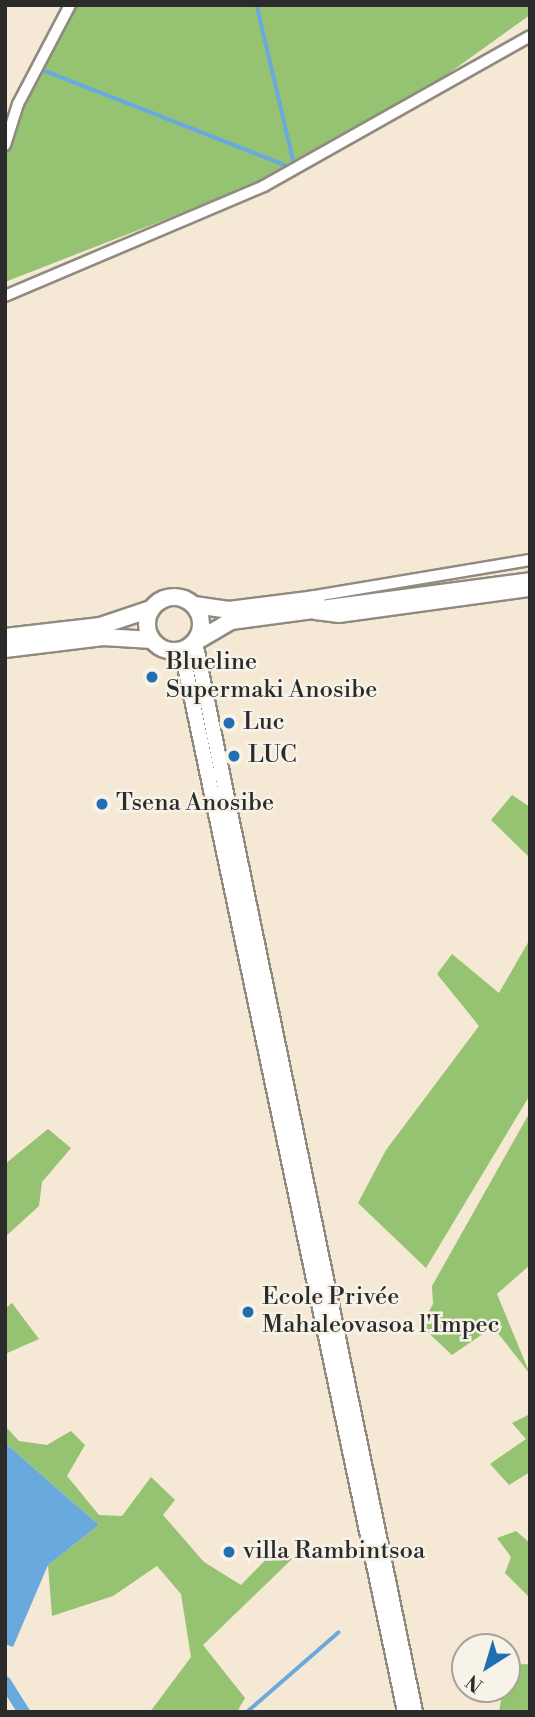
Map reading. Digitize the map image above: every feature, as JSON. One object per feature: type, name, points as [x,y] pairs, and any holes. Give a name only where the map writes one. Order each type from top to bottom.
[{"type":"main road","points":[[5,649],[103,637],[152,640],[173,652],[232,621],[297,607],[530,571]]},
{"type":"main road","points":[[10,635],[100,626],[151,609],[171,596],[194,605],[229,610],[297,607],[530,581]]},
{"type":"main road","points":[[194,605],[202,627],[195,642]]},
{"type":"main road","points":[[151,609],[152,640]]},
{"type":"street","points":[[5,145],[18,104],[70,5]]},
{"type":"street","points":[[5,296],[264,186],[530,36]]},
{"type":"street","points":[[297,607],[336,589],[530,560]]},
{"type":"street","points":[[297,607],[339,617],[530,592]]},
{"type":"street","points":[[195,642],[415,1712]]},
{"type":"street","points":[[173,652],[185,666],[405,1712]]},
{"type":"green space","points":[[68,5],[530,5],[530,15],[420,94],[295,169],[5,282],[5,151],[52,31]]},
{"type":"green space","points":[[512,795],[530,807],[530,858],[491,820]]},
{"type":"green space","points":[[530,939],[530,1095],[426,1268],[358,1203],[386,1150],[479,1026],[437,974],[452,954],[499,993]]},
{"type":"green space","points":[[530,1112],[530,1265],[497,1294],[530,1374],[493,1327],[452,1355],[421,1326],[433,1304],[432,1286]]},
{"type":"green space","points":[[48,1129],[71,1148],[42,1182],[39,1206],[5,1237],[5,1164]]},
{"type":"green space","points":[[12,1303],[39,1339],[5,1354],[5,1309]]},
{"type":"green space","points":[[530,1414],[530,1472],[509,1485],[490,1464],[526,1439],[512,1423]]},
{"type":"green space","points":[[5,1426],[19,1441],[47,1445],[71,1431],[85,1445],[67,1476],[99,1515],[122,1516],[151,1477],[175,1500],[163,1515],[204,1562],[241,1585],[277,1548],[292,1559],[203,1645],[245,1698],[237,1712],[150,1712],[191,1657],[181,1594],[157,1566],[113,1596],[52,1616],[48,1565],[99,1525],[5,1443]]},
{"type":"green space","points":[[516,1531],[530,1543],[530,1598],[505,1573],[511,1557],[497,1538]]},
{"type":"green space","points":[[521,1664],[528,1664],[530,1712],[499,1712],[501,1703],[521,1703]]},
{"type":"water","points":[[5,1443],[99,1525],[48,1565],[13,1647],[5,1644]]},
{"type":"waterway","points":[[257,5],[295,167]]},
{"type":"waterway","points":[[40,69],[290,167]]},
{"type":"waterway","points":[[247,1712],[338,1633]]},
{"type":"waterway","points":[[5,1682],[24,1712]]},
{"type":"place","name":"Blueline Supermaki Anosibe","points":[[152,677]]},
{"type":"place","name":"Luc","points":[[229,723]]},
{"type":"place","name":"LUC","points":[[234,756]]},
{"type":"place","name":"Tsena Anosibe","points":[[102,804]]},
{"type":"place","name":"Ecole Privée Mahaleovasoa l'Impec","points":[[248,1312]]},
{"type":"place","name":"villa Rambintsoa","points":[[229,1552]]}]
